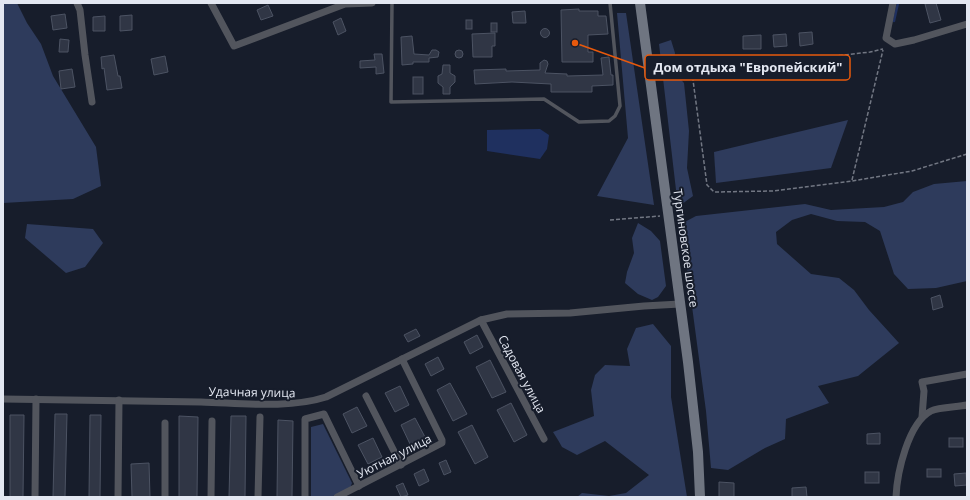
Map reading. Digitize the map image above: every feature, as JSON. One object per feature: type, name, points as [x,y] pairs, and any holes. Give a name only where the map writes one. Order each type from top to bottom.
[{"type":"main road","name":"Тургиновское шоссе","points":[[640,3],[697,436],[700,497]]},
{"type":"street","points":[[77,3],[80,10],[84,55],[92,102]]},
{"type":"street","points":[[211,3],[234,46],[344,4],[372,3]]},
{"type":"street","points":[[893,3],[886,38],[895,44],[914,40],[967,24]]},
{"type":"street","name":"Удачная улица","points":[[3,399],[278,404],[305,403],[326,397],[481,320],[507,314],[570,312],[680,304]]},
{"type":"street","name":"Садовая улица","points":[[481,320],[544,439]]},
{"type":"street","name":"Уютная улица","points":[[337,497],[440,445],[443,442],[402,359]]},
{"type":"street","points":[[896,497],[900,466],[912,434],[922,416],[924,391],[922,382],[967,374]]},
{"type":"street","points":[[366,396],[401,465]]},
{"type":"street","points":[[35,497],[36,399]]},
{"type":"street","points":[[118,497],[119,400]]},
{"type":"street","points":[[922,416],[932,410],[967,405]]},
{"type":"street","points":[[305,497],[305,419],[324,414],[359,486]]},
{"type":"street","points":[[258,497],[260,417]]},
{"type":"street","points":[[211,497],[212,421]]},
{"type":"street","points":[[165,423],[165,497]]},
{"type":"lane","points":[[392,3],[391,102],[544,99],[579,122],[609,121],[615,116],[620,106],[610,3]]},
{"type":"path","points":[[852,181],[886,38]]},
{"type":"path","points":[[884,49],[870,52],[704,71],[692,65],[707,185],[714,192],[773,190],[852,181],[912,171],[967,154]]},
{"type":"path","points":[[610,220],[668,215]]},
{"type":"shaded area","points":[[3,3],[17,3],[27,23],[41,44],[53,76],[96,147],[101,186],[73,199],[3,203]]},
{"type":"shaded area","points":[[617,13],[626,13],[654,205],[597,196],[628,138]]},
{"type":"shaded area","points":[[671,40],[675,53],[673,71],[684,83],[689,131],[687,168],[693,196],[678,207],[659,44]]},
{"type":"shaded area","points":[[848,120],[831,168],[716,183],[714,152]]},
{"type":"shaded area","points":[[540,129],[549,135],[547,149],[540,159],[487,151],[487,130]]},
{"type":"shaded area","points":[[967,181],[967,281],[936,288],[908,289],[894,274],[880,231],[865,222],[837,221],[811,214],[792,220],[776,232],[777,244],[811,274],[839,278],[854,290],[869,310],[899,343],[858,376],[818,386],[829,403],[786,419],[785,439],[765,448],[728,470],[711,468],[706,411],[681,224],[696,216],[805,204],[831,210],[884,207],[903,202],[913,192],[934,184]]},
{"type":"shaded area","points":[[638,223],[651,231],[660,241],[666,286],[658,297],[652,300],[638,294],[625,283],[627,272],[634,253],[632,238]]},
{"type":"shaded area","points":[[27,224],[93,229],[103,243],[85,267],[66,273],[25,238]]},
{"type":"shaded area","points":[[653,324],[671,346],[671,397],[687,497],[577,497],[582,493],[609,496],[626,493],[649,475],[605,441],[577,455],[562,447],[553,432],[594,416],[591,390],[595,375],[605,365],[630,366],[627,349],[636,328]]},
{"type":"shaded area","points":[[323,424],[352,483],[350,488],[331,497],[311,497],[311,427]]},
{"type":"building","points":[[936,3],[941,20],[930,23],[925,4]]},
{"type":"building","points":[[268,5],[273,16],[261,20],[257,10]]},
{"type":"building","points":[[579,9],[579,11],[598,11],[598,16],[606,16],[608,34],[588,35],[588,52],[593,52],[593,62],[562,62],[561,10]]},
{"type":"building","points":[[525,11],[526,23],[513,23],[512,12]]},
{"type":"building","points":[[65,14],[67,28],[53,30],[51,16]]},
{"type":"building","points":[[132,15],[132,30],[120,31],[120,16]]},
{"type":"building","points":[[105,16],[105,31],[93,31],[93,17]]},
{"type":"building","points":[[341,18],[346,31],[338,35],[333,22]]},
{"type":"building","points":[[466,20],[472,20],[472,29],[466,29]]},
{"type":"building","points":[[491,23],[497,23],[497,32],[491,32]]},
{"type":"building","points":[[543,29],[547,29],[549,33],[547,37],[543,37],[541,35],[541,31]]},
{"type":"building","points":[[812,32],[813,44],[800,46],[799,33]]},
{"type":"building","points":[[495,33],[495,46],[492,46],[492,57],[473,57],[472,34]]},
{"type":"building","points":[[786,34],[787,46],[774,47],[773,35]]},
{"type":"building","points":[[761,35],[761,49],[743,49],[743,36]]},
{"type":"building","points":[[412,36],[414,54],[429,55],[432,50],[436,50],[439,52],[438,57],[429,58],[429,62],[413,62],[413,64],[402,65],[401,37]]},
{"type":"building","points":[[60,39],[69,40],[68,52],[59,52]]},
{"type":"building","points":[[457,50],[461,50],[463,54],[461,58],[457,58],[455,56],[455,52]]},
{"type":"building","points":[[374,54],[382,54],[384,73],[376,74],[376,67],[360,68],[360,61],[375,60]]},
{"type":"building","points":[[114,55],[122,88],[107,90],[101,57]]},
{"type":"building","points":[[165,56],[168,72],[154,75],[151,59]]},
{"type":"building","points":[[609,57],[611,75],[613,75],[613,85],[592,86],[592,92],[551,92],[551,84],[512,82],[475,84],[474,70],[540,70],[540,63],[544,60],[547,61],[548,64],[545,73],[567,74],[567,76],[603,75],[601,58]]},
{"type":"building","points":[[443,65],[450,65],[450,73],[455,76],[455,82],[450,87],[450,94],[443,94],[443,87],[438,83],[438,76],[442,74]]},
{"type":"building","points":[[72,69],[75,87],[61,89],[59,71]]},
{"type":"building","points":[[413,77],[423,77],[423,94],[413,94]]},
{"type":"building","points":[[940,295],[943,307],[933,310],[931,298]]},
{"type":"building","points":[[416,329],[420,336],[408,342],[404,335]]},
{"type":"building","points":[[477,335],[483,347],[470,354],[464,342]]},
{"type":"building","points":[[438,357],[444,369],[431,376],[425,364]]},
{"type":"building","points":[[490,360],[506,392],[492,398],[476,367]]},
{"type":"building","points":[[450,383],[467,414],[453,421],[437,390]]},
{"type":"building","points":[[400,386],[409,405],[395,412],[385,393]]},
{"type":"building","points":[[511,403],[527,435],[514,442],[497,410]]},
{"type":"building","points":[[357,407],[367,426],[352,433],[343,414]]},
{"type":"building","points":[[55,414],[67,414],[65,497],[53,497]]},
{"type":"building","points":[[10,415],[24,415],[23,497],[10,497]]},
{"type":"building","points":[[90,415],[101,415],[100,497],[89,497]]},
{"type":"building","points":[[179,416],[198,417],[197,497],[179,497]]},
{"type":"building","points":[[231,416],[246,416],[245,497],[229,497]]},
{"type":"building","points":[[415,418],[425,437],[410,444],[401,425]]},
{"type":"building","points":[[278,420],[293,421],[292,497],[277,497]]},
{"type":"building","points":[[472,425],[488,457],[475,464],[458,432]]},
{"type":"building","points":[[880,433],[880,444],[867,444],[867,434]]},
{"type":"building","points":[[373,438],[382,457],[368,464],[358,445]]},
{"type":"building","points":[[949,438],[963,438],[963,447],[949,447]]},
{"type":"building","points":[[446,460],[451,472],[444,475],[439,463]]},
{"type":"building","points":[[149,463],[150,497],[132,497],[131,464]]},
{"type":"building","points":[[424,469],[429,481],[419,486],[414,474]]},
{"type":"building","points":[[927,469],[941,469],[941,477],[927,477]]},
{"type":"building","points":[[865,472],[879,472],[879,483],[865,483]]},
{"type":"building","points":[[966,473],[967,485],[955,486],[954,474]]},
{"type":"building","points":[[719,482],[734,483],[734,497],[719,497]]},
{"type":"building","points":[[403,483],[408,495],[401,497],[396,486]]},
{"type":"building","points":[[806,487],[807,497],[792,497],[792,488]]},
{"type":"waterway","points":[[894,21],[898,3]]},
{"type":"place","name":"Дом отдыха \"Европейский\"","points":[[575,43]]}]
